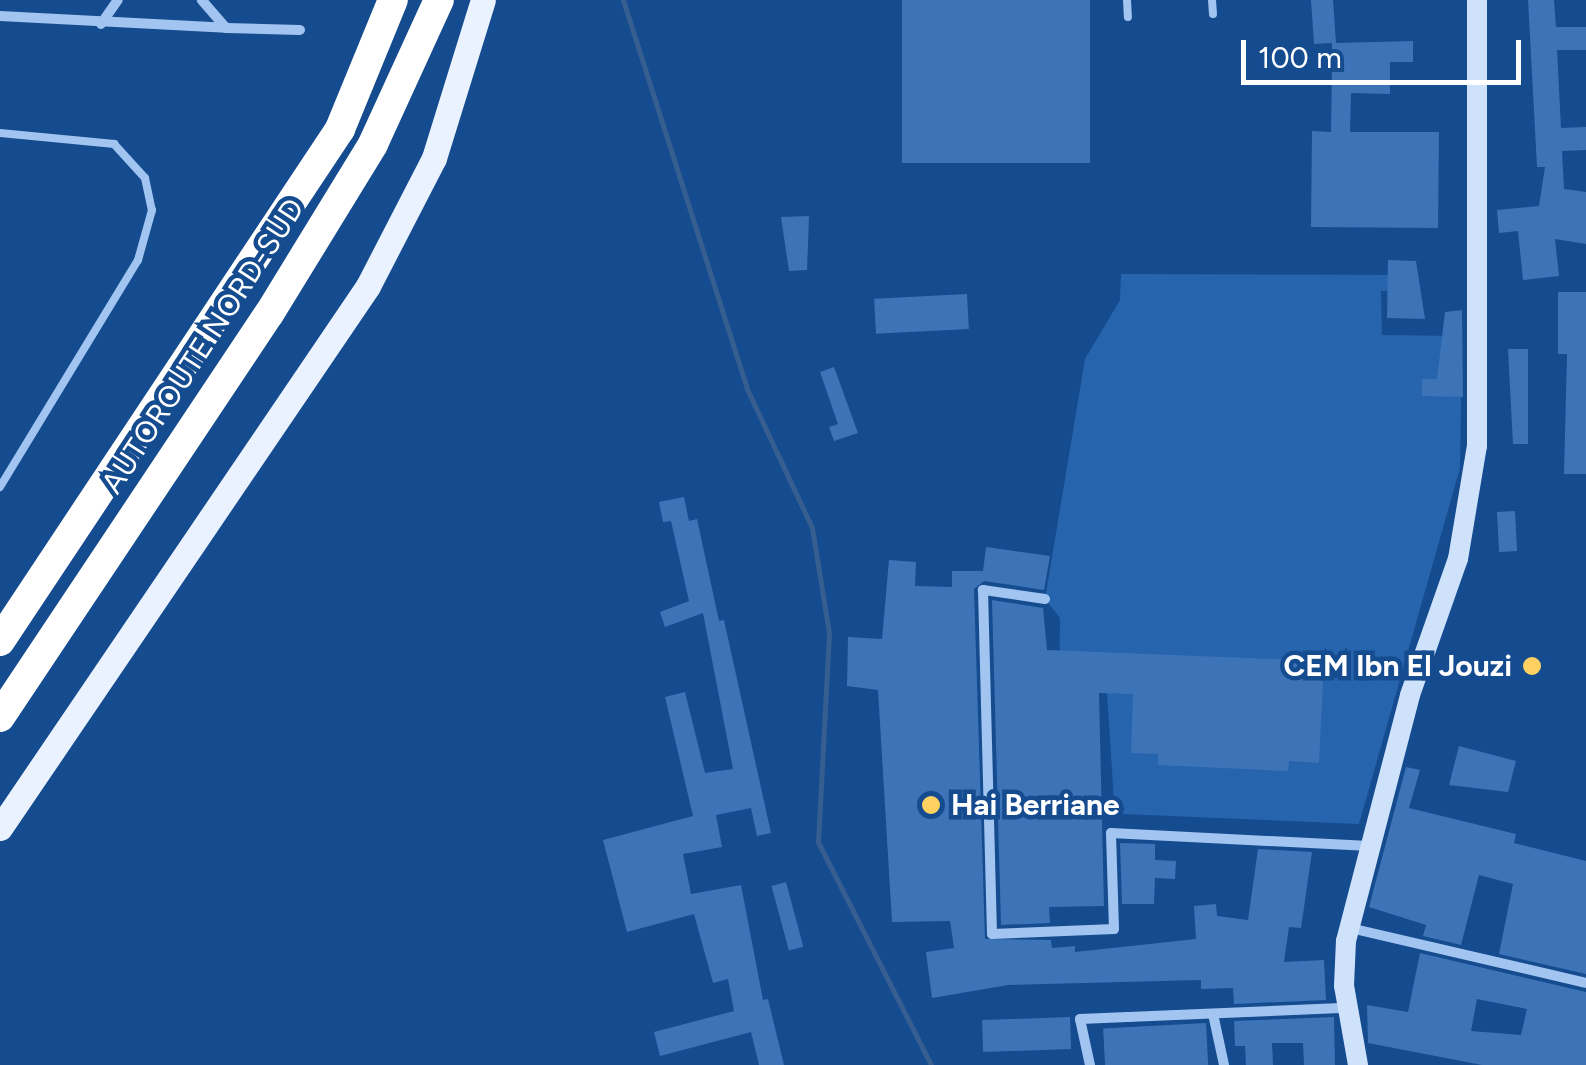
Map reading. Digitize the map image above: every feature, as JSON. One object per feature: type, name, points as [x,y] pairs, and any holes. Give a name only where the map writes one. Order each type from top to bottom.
[{"type":"highway","name":"AUTOROUTE NORD-SUD","points":[[0,641],[340,129],[393,0]]},
{"type":"highway","name":"AUTOROUTE NORD-SUD","points":[[0,716],[269,314],[373,144],[439,0]]},
{"type":"main road","points":[[0,828],[368,286],[434,158],[483,0]]},
{"type":"main road","points":[[1358,1065],[1347,1008],[1350,928],[1410,695],[1458,560],[1477,446],[1477,0]]},
{"type":"street","points":[[101,24],[118,0]]},
{"type":"street","points":[[202,0],[226,28]]},
{"type":"street","points":[[0,16],[101,24],[300,30]]},
{"type":"street","points":[[1045,599],[983,590],[992,934],[1114,929],[1111,833],[1370,846]]},
{"type":"street","points":[[1350,928],[1586,983]]},
{"type":"street","points":[[1090,1065],[1080,1019],[1347,1008]]},
{"type":"street","points":[[1214,1014],[1224,1065]]},
{"type":"lane","points":[[1128,0],[1128,17]]},
{"type":"lane","points":[[1212,0],[1214,14]]},
{"type":"lane","points":[[0,133],[114,144],[145,178],[152,210],[138,260],[0,487]]},
{"type":"shaded area","points":[[1121,274],[1416,275],[1414,290],[1381,291],[1382,335],[1462,336],[1460,468],[1359,824],[1123,814],[1114,802],[1107,692],[1059,692],[1060,618],[1045,599],[1085,359],[1120,300]]},
{"type":"building","points":[[902,0],[1090,0],[1090,163],[902,163]]},
{"type":"building","points":[[1311,0],[1333,0],[1336,43],[1413,41],[1413,62],[1390,62],[1390,94],[1351,93],[1350,132],[1439,132],[1438,228],[1311,227],[1312,131],[1331,132],[1332,43],[1314,44]]},
{"type":"building","points":[[1528,0],[1554,0],[1556,27],[1586,27],[1586,50],[1557,50],[1561,128],[1586,127],[1586,150],[1562,151],[1564,189],[1586,192],[1586,244],[1555,239],[1559,276],[1523,280],[1518,231],[1499,233],[1497,210],[1539,206],[1545,167],[1537,167]]},
{"type":"building","points":[[809,216],[807,270],[789,271],[781,217]]},
{"type":"building","points":[[1388,260],[1416,261],[1425,319],[1387,318]]},
{"type":"building","points":[[1558,292],[1586,292],[1586,474],[1564,474],[1567,354],[1558,354]]},
{"type":"building","points":[[967,294],[969,329],[876,334],[874,299]]},
{"type":"building","points":[[1462,310],[1463,397],[1422,396],[1422,379],[1437,379],[1445,312]]},
{"type":"building","points":[[1508,349],[1528,349],[1528,444],[1513,444]]},
{"type":"building","points":[[834,367],[858,433],[834,441],[829,427],[838,424],[820,372]]},
{"type":"building","points":[[684,497],[689,521],[697,519],[719,621],[724,620],[771,833],[757,836],[751,808],[716,815],[722,847],[683,854],[691,894],[741,885],[763,1000],[768,999],[784,1065],[759,1065],[751,1032],[660,1056],[654,1032],[734,1011],[728,979],[713,983],[694,914],[627,932],[603,840],[693,816],[665,697],[685,692],[705,773],[733,769],[703,613],[665,627],[660,612],[689,601],[671,521],[663,522],[659,502]]},
{"type":"building","points":[[1515,511],[1517,551],[1499,552],[1497,512]]},
{"type":"building","points":[[986,547],[1050,556],[1044,590],[984,581],[974,589],[985,939],[1051,940],[1052,948],[1075,946],[1075,952],[1196,939],[1194,906],[1216,904],[1217,916],[1248,920],[1258,849],[1312,852],[1301,928],[1289,927],[1284,962],[1324,960],[1326,1000],[1234,1004],[1233,988],[1201,989],[1201,980],[1008,985],[932,998],[926,952],[954,948],[950,921],[892,922],[878,690],[847,686],[848,637],[882,639],[889,560],[916,562],[915,586],[952,587],[952,571],[983,571]]},
{"type":"building","points":[[992,600],[1043,608],[1047,650],[1324,661],[1319,763],[1289,761],[1288,771],[1158,765],[1158,754],[1131,753],[1133,694],[1099,693],[1104,906],[1049,907],[1050,923],[1001,925]]},
{"type":"building","points":[[1459,746],[1516,761],[1508,792],[1449,785]]},
{"type":"building","points":[[1406,767],[1420,770],[1409,808],[1516,834],[1514,843],[1586,861],[1586,974],[1499,954],[1513,884],[1479,875],[1461,945],[1423,936],[1426,925],[1369,907]]},
{"type":"building","points":[[1120,843],[1155,844],[1155,860],[1176,861],[1175,879],[1155,878],[1154,904],[1122,904]]},
{"type":"building","points":[[786,882],[803,947],[789,951],[772,886]]},
{"type":"building","points":[[1420,953],[1586,992],[1586,1065],[1482,1065],[1368,1043],[1367,1005],[1408,1012]],"holes":[[[1477,999],[1527,1009],[1521,1035],[1471,1031]]]},
{"type":"building","points":[[1070,1017],[1071,1049],[983,1052],[982,1020]]},
{"type":"building","points":[[1334,1017],[1335,1065],[1304,1065],[1303,1043],[1272,1043],[1273,1065],[1246,1065],[1245,1046],[1235,1046],[1234,1021]]},
{"type":"building","points":[[1206,1023],[1208,1065],[1105,1065],[1103,1028]]},
{"type":"waterway","points":[[623,0],[747,389],[812,528],[829,633],[818,842],[931,1065]]},
{"type":"place","name":"CEM Ibn El Jouzi","points":[[1532,666]]},
{"type":"place","name":"Hai Berriane","points":[[931,805]]}]
